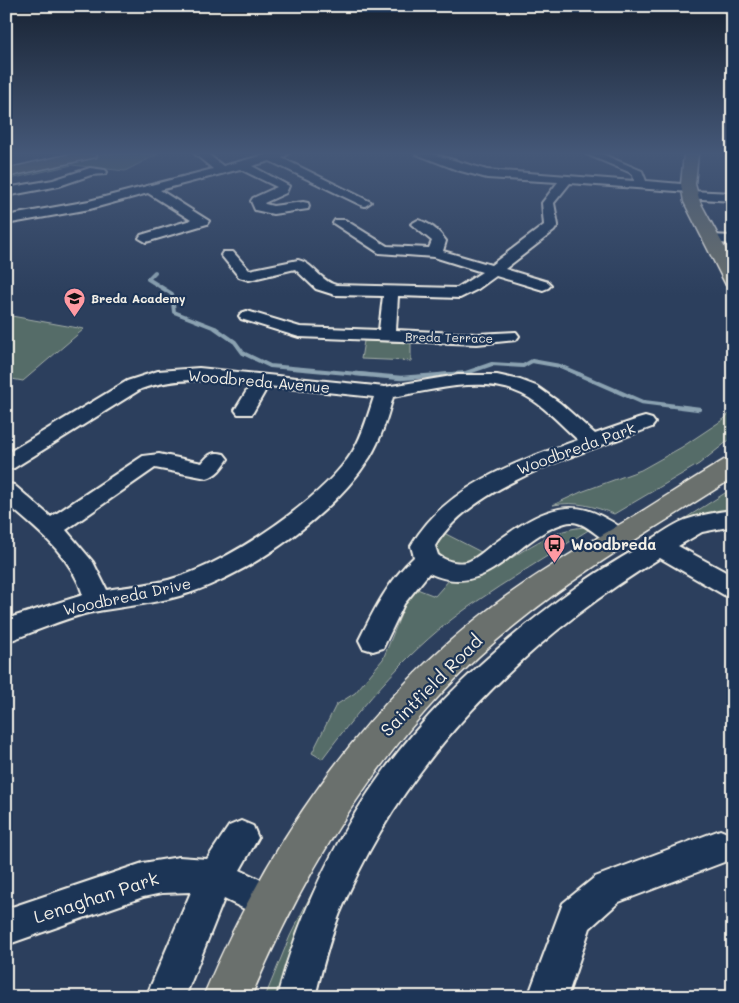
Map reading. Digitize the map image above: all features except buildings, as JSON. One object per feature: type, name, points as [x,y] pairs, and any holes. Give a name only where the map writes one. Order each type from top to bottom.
[{"type":"highway","points":[[693,201],[733,281]]},
{"type":"highway","name":"Saintfield Road","points":[[227,997],[271,904],[336,795],[388,725],[409,702],[486,630],[531,595],[733,466]]},
{"type":"street","points":[[6,220],[77,208],[105,201]]},
{"type":"street","points":[[146,238],[202,221],[169,201]]},
{"type":"street","points":[[257,201],[260,207],[274,210],[303,206]]},
{"type":"street","points":[[228,255],[246,275],[298,264],[321,286],[358,291],[460,293],[468,290],[549,228],[551,225],[548,203],[550,201]]},
{"type":"street","points":[[340,223],[384,250],[435,253],[543,285]]},
{"type":"street","points":[[418,224],[436,237],[438,247],[435,253]]},
{"type":"street","points":[[711,239],[733,240]]},
{"type":"street","points":[[358,291],[393,285],[423,293]]},
{"type":"street","name":"Breda Terrace","points":[[387,336],[391,292]]},
{"type":"street","name":"Breda Terrace","points":[[247,316],[299,332],[476,340],[510,336]]},
{"type":"street","name":"Woodbreda Avenue","points":[[6,463],[145,380],[199,373],[385,392]]},
{"type":"street","points":[[245,410],[263,379]]},
{"type":"street","points":[[385,392],[479,380],[511,383],[541,397],[591,441]]},
{"type":"street","name":"Woodbreda Drive","points":[[6,631],[36,618],[98,602],[180,587],[200,580],[250,552],[290,525],[312,506],[359,457],[369,439],[385,392]]},
{"type":"street","name":"Woodbreda Park","points":[[427,560],[423,546],[434,528],[460,505],[515,470],[645,423]]},
{"type":"street","points":[[49,530],[150,461],[159,460],[207,471],[217,458]]},
{"type":"street","points":[[6,490],[72,551],[87,570],[98,602]]},
{"type":"street","points":[[373,640],[393,598],[407,577],[427,560],[436,567],[464,573],[477,568],[546,522],[561,515],[574,514],[589,519],[618,538]]},
{"type":"street","name":"Saintfield Road","points":[[296,997],[308,951],[324,905],[353,847],[382,801],[420,748],[455,706],[518,644],[576,600],[687,528],[733,518]]},
{"type":"street","points":[[660,546],[733,588]]},
{"type":"street","points":[[165,997],[215,878],[241,838]]},
{"type":"street","points":[[547,997],[576,916],[588,905],[607,889],[720,847]]},
{"type":"street","name":"Lenaghan Park","points":[[6,927],[164,874],[198,873],[215,878],[271,904]]},
{"type":"green space","points":[[6,315],[84,329],[23,381],[6,378]]},
{"type":"green space","points":[[364,341],[411,343],[411,361],[361,359]]},
{"type":"green space","points":[[733,410],[733,437],[699,464],[614,514],[584,505],[553,505],[581,492],[641,470],[682,447],[724,419]]},
{"type":"green space","points":[[733,488],[733,509],[704,514],[681,521]]},
{"type":"green space","points":[[586,527],[590,529],[470,606],[428,639],[390,676],[322,759],[312,753],[336,705],[355,693],[383,659],[412,587],[435,596],[450,579],[477,577],[557,533]]},
{"type":"green space","points":[[442,532],[481,552],[470,561],[463,563],[449,561],[437,552],[434,546]]},
{"type":"green space","points":[[330,864],[284,997],[265,997],[290,936],[326,865]]},
{"type":"waterway","points":[[155,272],[148,279],[172,294],[174,312],[215,328],[235,342],[243,353],[270,366],[369,375]]},
{"type":"waterway","points":[[439,375],[466,373],[492,364],[523,366],[532,361],[560,366],[581,375]]},
{"type":"waterway","points":[[356,374],[401,378],[455,374]]},
{"type":"waterway","points":[[578,374],[642,402],[699,409]]},
{"type":"place","name":"Breda Academy","points":[[75,317]]},
{"type":"place","name":"Woodbreda","points":[[555,563]]}]
